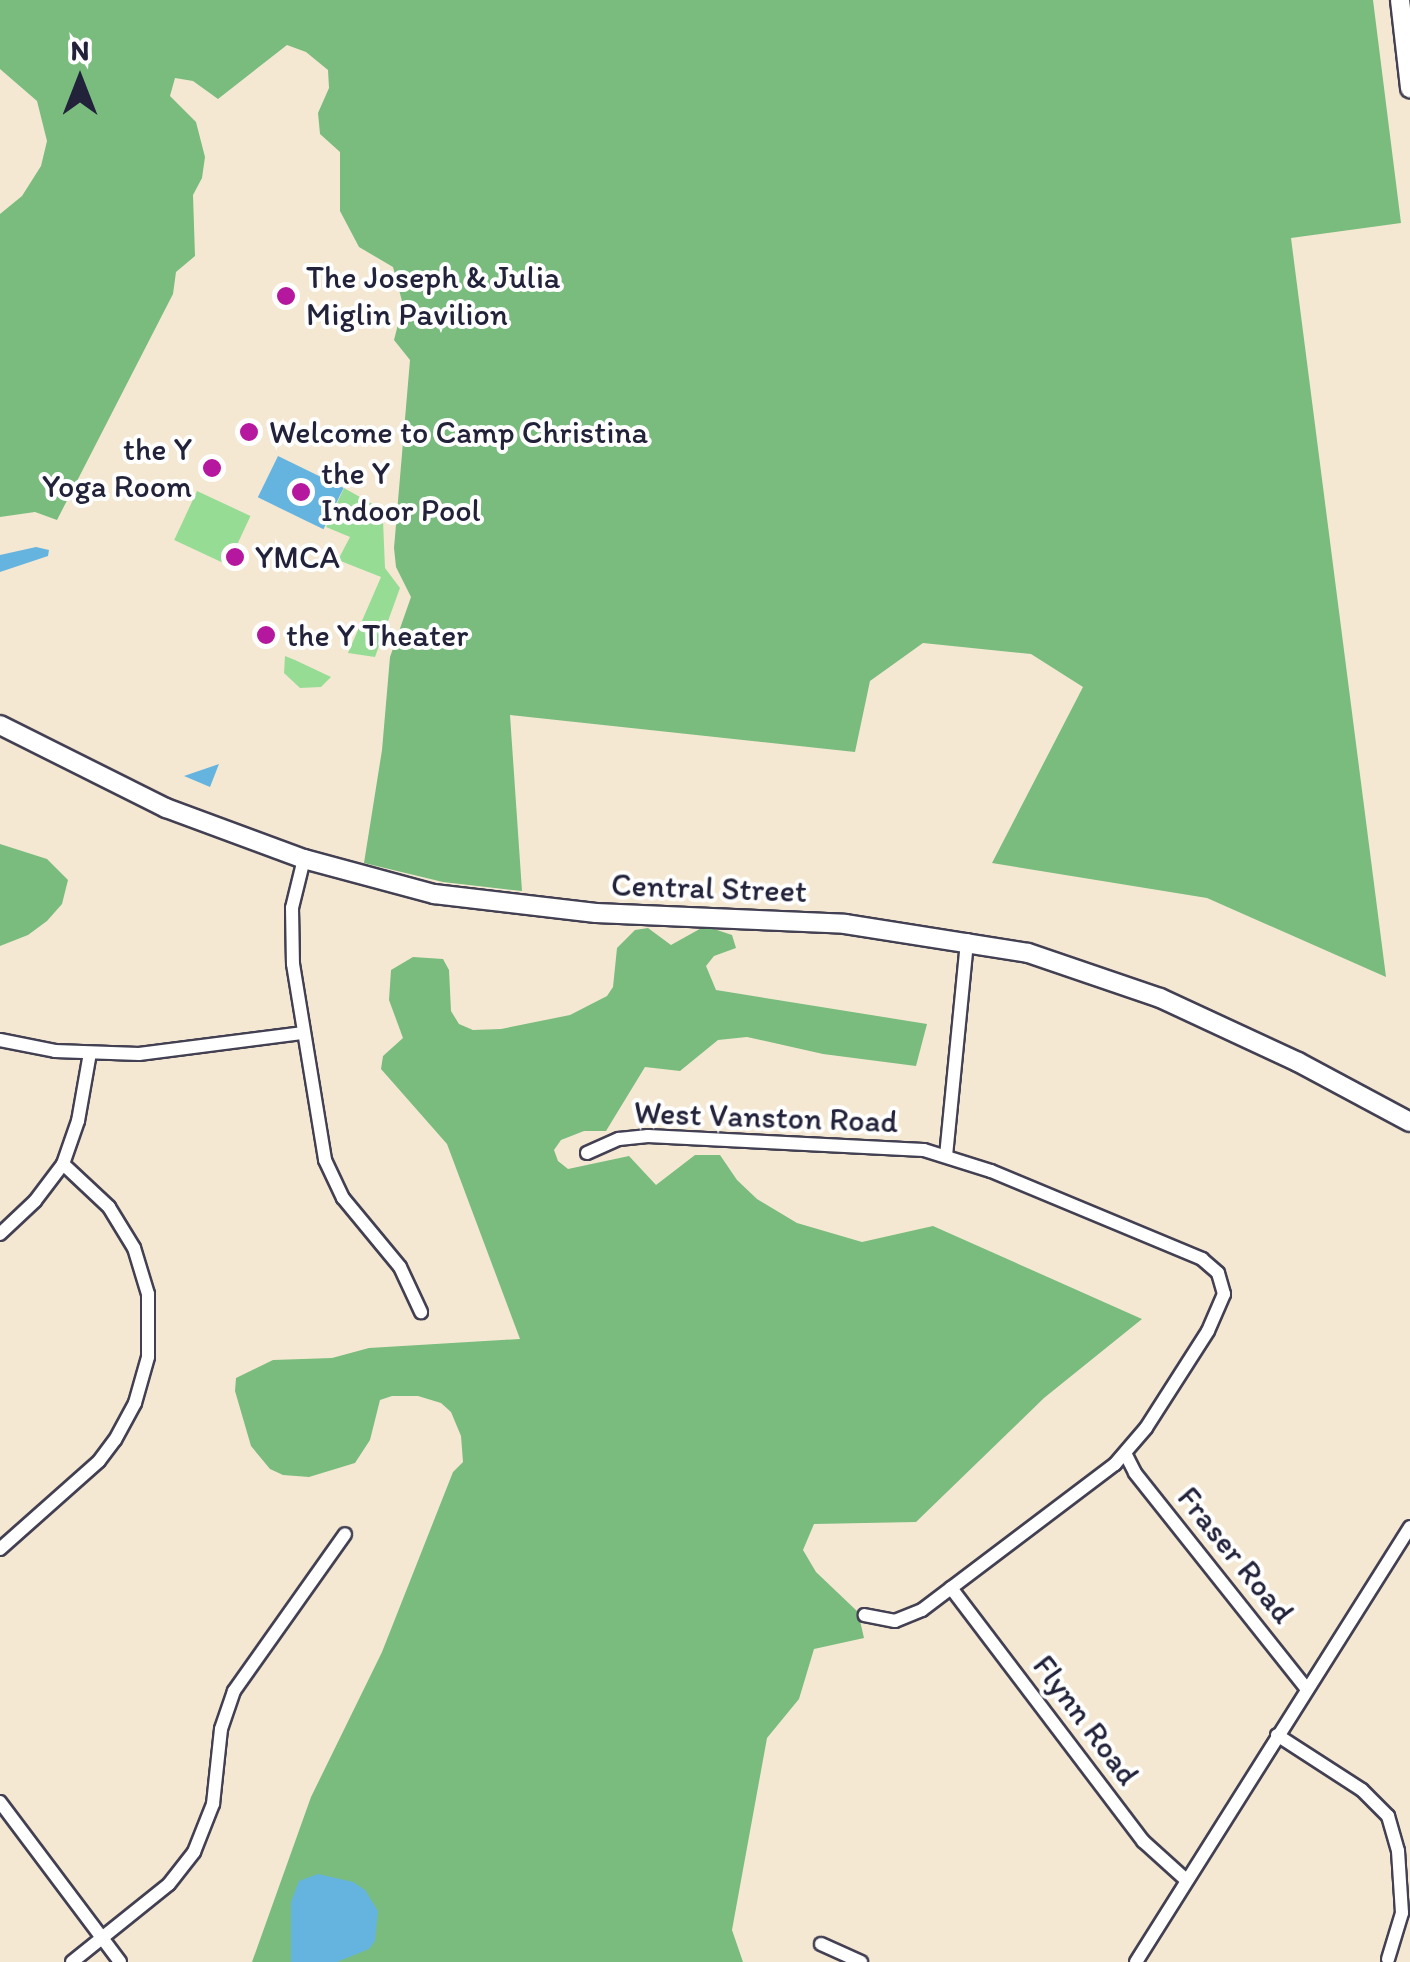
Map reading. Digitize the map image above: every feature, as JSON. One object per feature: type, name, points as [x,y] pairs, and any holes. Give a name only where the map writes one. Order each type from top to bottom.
[{"type":"main road","points":[[1400,0],[1410,88]]},
{"type":"main road","name":"Central Street","points":[[0,725],[166,808],[370,879],[493,904],[596,913],[845,924],[967,940],[1028,953],[1160,998],[1298,1062],[1410,1122]]},
{"type":"street","points":[[304,858],[292,908],[291,934],[302,1033],[330,1177],[400,1267],[422,1312]]},
{"type":"street","points":[[946,1156],[967,940]]},
{"type":"street","points":[[0,1040],[90,1053],[139,1054],[302,1033]]},
{"type":"street","points":[[0,1234],[35,1201],[63,1164],[78,1122],[90,1053]]},
{"type":"street","name":"West Vanston Road","points":[[587,1153],[619,1139],[648,1136],[896,1146],[946,1156],[1202,1259],[1218,1273],[1224,1294],[1220,1309],[1168,1396],[1125,1452]]},
{"type":"street","points":[[0,1549],[108,1450],[135,1403],[148,1357],[150,1310],[134,1248],[109,1208],[63,1164]]},
{"type":"street","points":[[865,1615],[883,1622],[908,1617],[1103,1474],[1125,1452]]},
{"type":"street","name":"Fraser Road","points":[[1125,1452],[1135,1473],[1307,1688]]},
{"type":"street","points":[[1136,1962],[1145,1942],[1410,1527]]},
{"type":"street","points":[[72,1962],[169,1884],[194,1852],[214,1804],[221,1729],[234,1691],[345,1534]]},
{"type":"street","name":"Flynn Road","points":[[951,1588],[1143,1841],[1185,1879]]},
{"type":"street","points":[[1277,1735],[1362,1790],[1388,1816],[1398,1851],[1402,1913],[1388,1959]]},
{"type":"street","points":[[0,1802],[120,1962]]},
{"type":"street","points":[[821,1944],[861,1962]]},
{"type":"green space","points":[[0,0],[1373,0],[1401,223],[1291,238],[1386,977],[1207,898],[992,863],[1083,687],[1031,654],[923,643],[870,681],[855,752],[510,715],[522,891],[443,882],[364,863],[382,750],[390,657],[411,597],[396,567],[394,548],[410,360],[394,340],[403,305],[393,267],[359,247],[340,211],[340,152],[320,134],[318,113],[329,88],[328,70],[306,52],[287,45],[218,99],[193,81],[175,78],[170,96],[196,122],[205,157],[202,178],[193,195],[195,256],[176,272],[173,294],[57,520],[35,512],[0,517],[0,214],[22,196],[41,166],[47,141],[37,101],[0,69]]},
{"type":"green space","points":[[344,488],[376,506],[383,520],[385,568],[400,588],[375,657],[348,653],[381,577],[338,560],[350,537],[326,527]]},
{"type":"green space","points":[[197,491],[250,516],[228,565],[174,540]]},
{"type":"green space","points":[[285,656],[331,677],[321,687],[300,688],[284,673]]},
{"type":"green space","points":[[0,844],[47,859],[68,880],[62,904],[47,921],[28,935],[0,946]]},
{"type":"green space","points":[[705,926],[732,935],[736,948],[714,956],[706,966],[716,990],[927,1024],[916,1066],[823,1054],[747,1037],[718,1040],[680,1071],[645,1067],[606,1131],[584,1131],[561,1140],[554,1150],[558,1161],[568,1169],[629,1156],[656,1185],[695,1155],[720,1155],[737,1180],[757,1199],[797,1223],[862,1242],[933,1226],[1142,1319],[1044,1398],[916,1522],[814,1524],[803,1550],[816,1572],[858,1612],[864,1638],[814,1649],[799,1699],[767,1738],[732,1930],[743,1962],[252,1962],[311,1797],[382,1652],[453,1472],[463,1462],[461,1436],[451,1412],[441,1403],[418,1396],[392,1396],[380,1400],[370,1440],[355,1463],[309,1477],[283,1475],[270,1469],[251,1446],[235,1391],[236,1378],[273,1360],[332,1358],[369,1348],[520,1339],[447,1144],[381,1069],[383,1056],[403,1038],[389,1000],[391,970],[413,957],[443,959],[449,970],[451,1011],[459,1024],[473,1030],[501,1029],[570,1015],[607,996],[613,987],[617,948],[635,930],[648,928],[671,945]]},
{"type":"water","name":"the Y Indoor Pool","points":[[278,456],[344,488],[323,529],[258,497]]},
{"type":"water","points":[[36,547],[49,550],[48,556],[0,572],[0,555]]},
{"type":"water","points":[[219,764],[210,787],[184,776]]},
{"type":"water","points":[[318,1874],[353,1882],[365,1890],[378,1911],[375,1941],[369,1949],[337,1962],[291,1962],[291,1902],[299,1881]]},
{"type":"place","name":"The Joseph & Julia Miglin Pavilion","points":[[286,296]]},
{"type":"place","name":"Welcome to Camp Christina","points":[[249,432]]},
{"type":"place","name":"the Y Yoga Room","points":[[212,468]]},
{"type":"place","name":"the Y Indoor Pool","points":[[301,492]]},
{"type":"place","name":"YMCA","points":[[235,557]]},
{"type":"place","name":"the Y Theater","points":[[266,635]]}]
